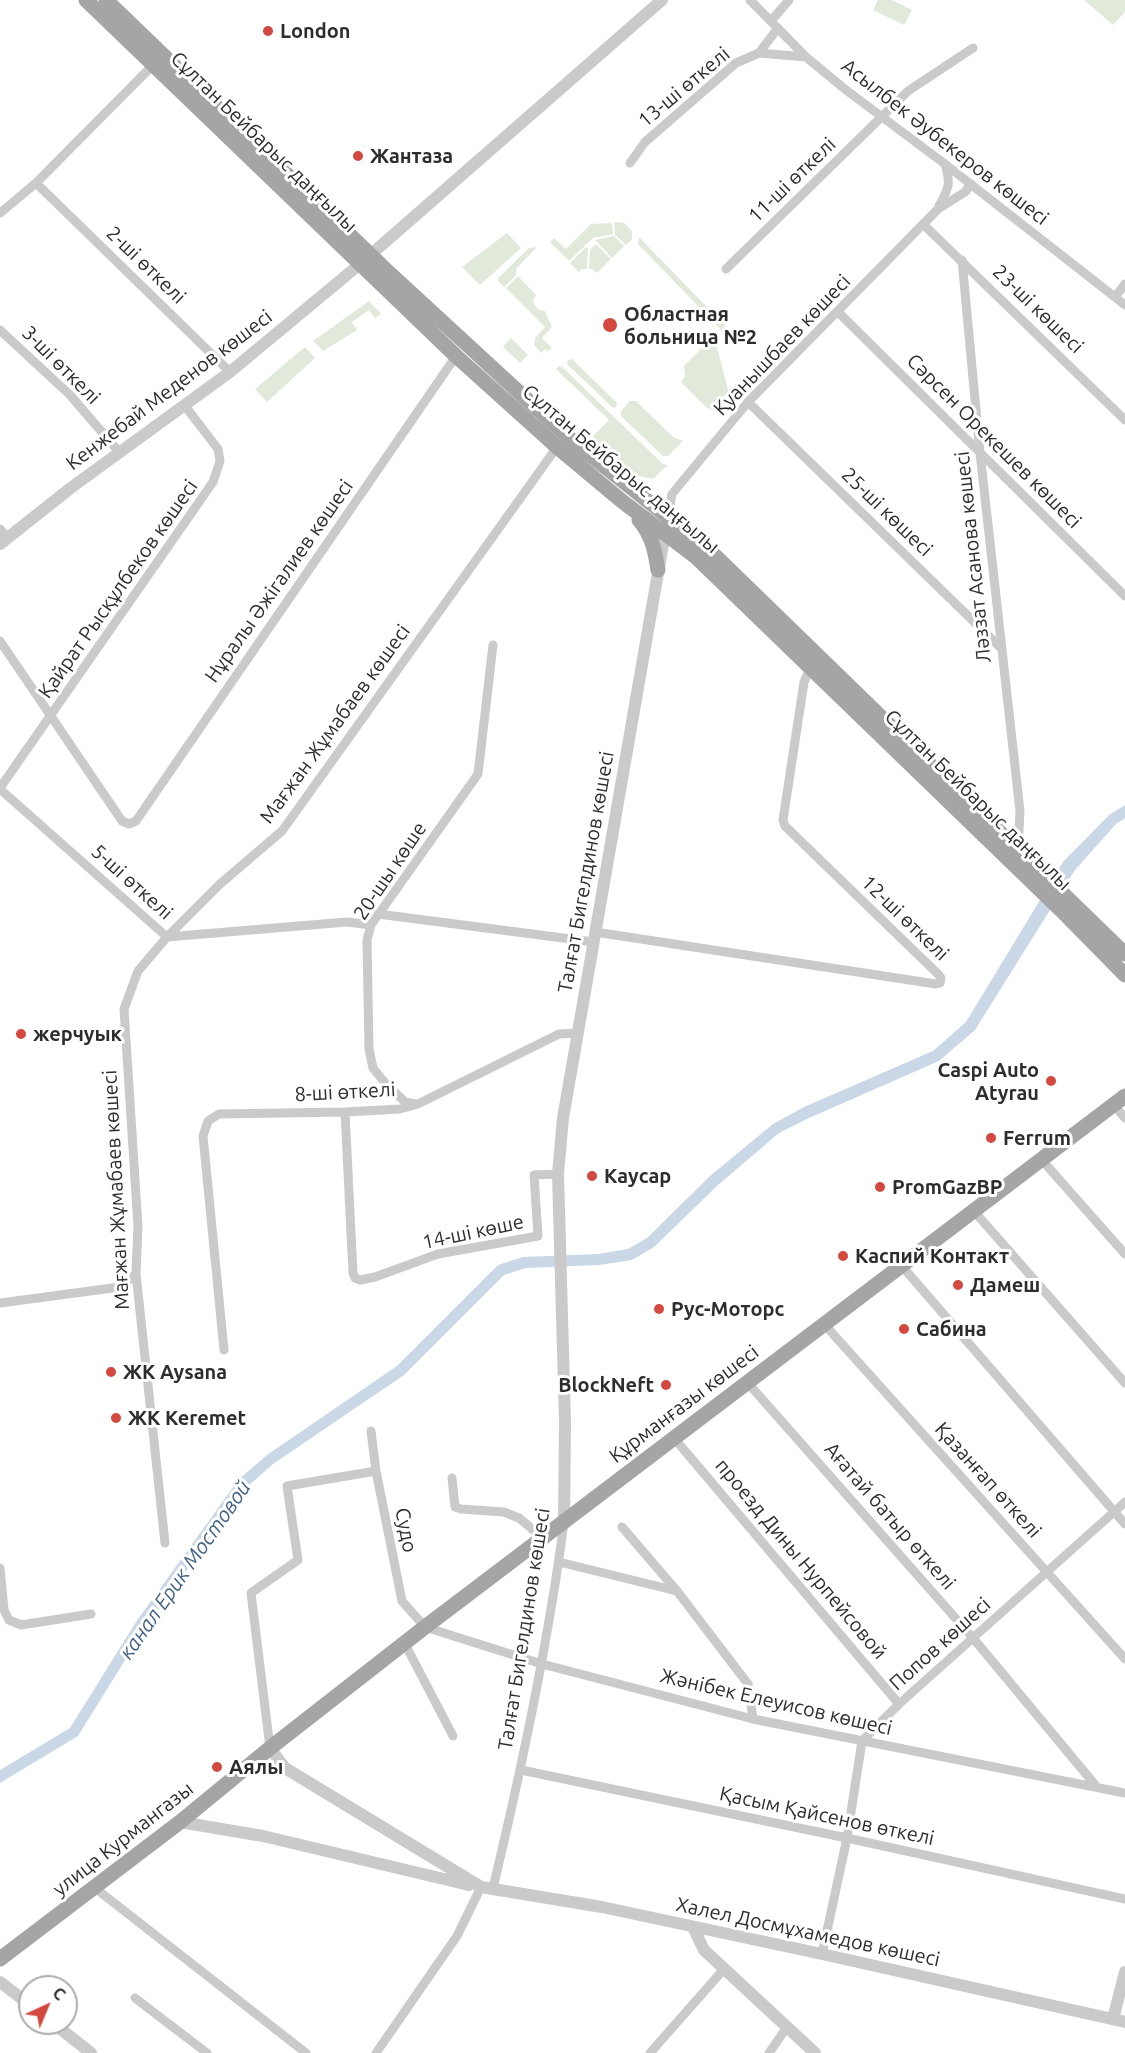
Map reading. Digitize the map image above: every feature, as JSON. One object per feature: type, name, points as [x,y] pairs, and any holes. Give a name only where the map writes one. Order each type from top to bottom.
[{"type":"main road","name":"Сұлтан Бейбарыс даңғылы","points":[[86,0],[158,60],[365,260],[456,356],[557,447],[623,502],[708,549],[1125,954]]},
{"type":"main road","name":"Сұлтан Бейбарыс даңғылы","points":[[106,0],[158,60]]},
{"type":"main road","name":"Сұлтан Бейбарыс даңғылы","points":[[365,260],[666,525],[696,557],[1102,950],[1125,975]]},
{"type":"main road","points":[[623,502],[651,536],[658,570]]},
{"type":"main road","name":"Құрманғазы көшесі","points":[[270,1748],[747,1382],[1119,1101]]},
{"type":"main road","name":"улица Курмангазы","points":[[0,1959],[180,1822],[270,1748]]},
{"type":"street","name":"Кенжебай Меденов көшесі","points":[[2,537],[230,372],[365,260],[662,0]]},
{"type":"street","name":"Асылбек Әубекеров көшесі","points":[[750,0],[806,57],[846,90],[971,184],[1125,305]]},
{"type":"street","points":[[771,21],[789,0]]},
{"type":"street","points":[[759,53],[778,28]]},
{"type":"street","name":"11-ші өткелі","points":[[726,269],[908,91],[973,48]]},
{"type":"street","name":"13-ші өткелі","points":[[630,163],[645,142],[736,63],[759,53],[806,57]]},
{"type":"street","points":[[0,213],[36,183],[158,60]]},
{"type":"street","name":"Қуанышбаев көшесі","points":[[666,525],[672,495],[748,402],[924,225],[938,208],[947,191],[950,178],[945,164]]},
{"type":"street","name":"2-ші өткелі","points":[[36,183],[230,372]]},
{"type":"street","name":"Қуанышбаев көшесі","points":[[938,208],[965,192],[971,184]]},
{"type":"street","name":"23-ші көшесі","points":[[924,225],[1125,420]]},
{"type":"street","name":"Ләззат Асанова көшесі","points":[[962,260],[980,453],[1020,811],[1018,849]]},
{"type":"street","points":[[1115,297],[1125,284]]},
{"type":"street","name":"Сәрсен Орекешев көшесі","points":[[838,312],[1125,596]]},
{"type":"street","name":"3-ші өткелі","points":[[0,330],[70,395],[120,453]]},
{"type":"street","name":"Нұралы Әжiгалиев көшесi","points":[[129,824],[136,820],[456,356]]},
{"type":"street","name":"25-ші көшесі","points":[[748,402],[1001,648]]},
{"type":"street","name":"Қайрат Рысқұлбеков көшесі","points":[[0,789],[213,482],[220,461],[218,449],[185,406]]},
{"type":"street","name":"Мағжан Жұмабаев көшесі","points":[[165,1543],[136,1274],[138,1226],[124,1009],[138,971],[167,937],[220,884],[282,831],[557,447]]},
{"type":"street","name":"Талғат Бигелдинов көшесі","points":[[376,2053],[457,1936],[487,1888],[521,1770],[542,1664],[564,1522],[565,1422],[558,1174],[563,1118],[666,525]]},
{"type":"street","name":"5-ші өткелі","points":[[0,641],[122,821],[129,824]]},
{"type":"street","name":"20-шы көше","points":[[418,1104],[405,1102],[373,1068],[369,1049],[367,940],[371,925],[378,914],[478,774],[493,645]]},
{"type":"street","name":"12-ші өткелі","points":[[595,937],[936,984],[942,981],[938,974],[784,826],[783,820],[804,682],[811,667]]},
{"type":"street","name":"5-ші өткелі","points":[[0,789],[167,937],[347,922],[371,925]]},
{"type":"street","points":[[378,914],[595,937]]},
{"type":"street","name":"8-ші өткелі","points":[[224,1350],[203,1136],[208,1121],[219,1114],[400,1109],[418,1104],[559,1034],[577,1033]]},
{"type":"street","points":[[1119,1101],[1125,1118]]},
{"type":"street","name":"14-ші көше","points":[[345,1112],[353,1274],[360,1280],[375,1277],[438,1254],[538,1236],[534,1175],[558,1174]]},
{"type":"street","points":[[1041,1159],[1125,1254]]},
{"type":"street","points":[[973,1210],[1125,1383]]},
{"type":"street","points":[[901,1265],[1125,1524]]},
{"type":"street","points":[[0,1304],[120,1287],[136,1274]]},
{"type":"street","name":"Қазанғап өткелі","points":[[824,1324],[1125,1659]]},
{"type":"street","name":"Ағатай батыр өткелі","points":[[747,1382],[973,1638],[1096,1786]]},
{"type":"street","name":"Судо","points":[[371,1431],[376,1471],[402,1602],[425,1628]]},
{"type":"street","name":"проезд Дины Нурпейсовой","points":[[674,1438],[899,1704]]},
{"type":"street","points":[[270,1748],[251,1593],[298,1560],[287,1486],[376,1471]]},
{"type":"street","points":[[452,1478],[455,1507],[504,1512],[519,1518],[543,1538]]},
{"type":"street","name":"Попов көшесі","points":[[862,1741],[899,1704],[1125,1502]]},
{"type":"street","points":[[622,1527],[677,1591],[748,1684],[753,1719]]},
{"type":"street","points":[[559,1562],[677,1591]]},
{"type":"street","points":[[0,1568],[4,1611],[9,1620],[21,1625],[91,1614]]},
{"type":"street","name":"Жәнібек Елеуисов көшесі","points":[[425,1628],[542,1664],[753,1719],[1125,1793]]},
{"type":"street","points":[[405,1644],[453,1736]]},
{"type":"street","points":[[822,1954],[847,1838],[862,1741]]},
{"type":"street","name":"Халел Досмұхамедов көшесі","points":[[270,1748],[285,1768],[487,1888]]},
{"type":"street","name":"Қасым Қайсенов өткелі","points":[[521,1770],[1125,1899]]},
{"type":"street","name":"Халел Досмұхамедов көшесі","points":[[180,1822],[262,1836],[487,1888],[602,1907],[1119,2020]]},
{"type":"street","points":[[95,1888],[306,2053]]},
{"type":"street","points":[[693,1927],[704,1950],[815,2053]]},
{"type":"street","points":[[650,2053],[724,1969]]},
{"type":"street","points":[[1119,2020],[1125,1972]]},
{"type":"street","points":[[0,1982],[18,1996]]},
{"type":"street","points":[[135,1998],[207,2053]]},
{"type":"street","points":[[769,2053],[787,2027]]},
{"type":"street","points":[[68,2035],[91,2053]]},
{"type":"shaded area","points":[[878,0],[892,0],[912,10],[904,25],[873,10]]},
{"type":"shaded area","points":[[1084,0],[1125,0],[1125,12],[1113,25]]},
{"type":"shaded area","points":[[614,222],[624,223],[632,231],[632,239],[626,245],[615,235]]},
{"type":"shaded area","points":[[612,223],[613,234],[593,238],[569,261],[550,242],[554,238],[566,249],[591,224]]},
{"type":"shaded area","points":[[507,233],[521,248],[480,285],[462,267]]},
{"type":"shaded area","points":[[614,236],[624,246],[612,258],[595,240]]},
{"type":"shaded area","points":[[639,237],[729,330],[725,334],[638,244]]},
{"type":"shaded area","points":[[596,244],[611,259],[597,273],[589,269],[590,250]]},
{"type":"shaded area","points":[[537,247],[516,269],[516,275],[504,287],[498,278],[529,248]]},
{"type":"shaded area","points":[[586,247],[588,248],[587,269],[579,272],[570,263]]},
{"type":"shaded area","points":[[518,276],[536,295],[533,301],[535,305],[545,311],[552,327],[542,338],[552,348],[548,351],[545,349],[541,353],[534,345],[535,338],[545,327],[506,288]]},
{"type":"shaded area","points":[[369,301],[381,314],[375,318],[369,310],[352,322],[357,330],[323,351],[313,341]]},
{"type":"shaded area","points":[[511,338],[528,355],[520,363],[503,347]]},
{"type":"shaded area","points":[[712,338],[719,340],[716,344],[729,393],[714,409],[707,408],[681,382],[685,376],[684,366]]},
{"type":"shaded area","points":[[305,347],[315,358],[267,402],[255,389]]},
{"type":"shaded area","points":[[572,359],[617,403],[616,407],[613,408],[567,364],[568,360]]},
{"type":"shaded area","points":[[559,366],[663,464],[668,465],[653,479],[629,474],[592,437],[609,420],[556,369]]},
{"type":"shaded area","points":[[630,401],[636,401],[673,437],[683,441],[668,456],[663,456],[621,416],[621,411]]},
{"type":"water","name":"канал Ерик Мостовой","points":[[1125,805],[1125,818],[1116,824],[1075,870],[975,1030],[939,1061],[779,1133],[718,1185],[654,1247],[632,1260],[599,1265],[526,1268],[504,1275],[404,1375],[273,1464],[247,1487],[145,1628],[78,1736],[0,1783],[0,1770],[70,1728],[136,1622],[239,1479],[267,1455],[397,1366],[498,1265],[523,1257],[598,1254],[628,1249],[647,1238],[710,1176],[773,1124],[804,1107],[933,1051],[966,1022],[1063,862],[1109,815]]},
{"type":"place","name":"London","points":[[268,31]]},
{"type":"place","name":"Жантаза","points":[[358,156]]},
{"type":"place","name":"Областная больница №2","points":[[610,325]]},
{"type":"place","name":"жерчуык","points":[[21,1034]]},
{"type":"place","name":"Caspi Auto Atyrau","points":[[1051,1081]]},
{"type":"place","name":"Ferrum","points":[[991,1138]]},
{"type":"place","name":"Каусар","points":[[592,1176]]},
{"type":"place","name":"PromGazBP","points":[[880,1187]]},
{"type":"place","name":"Каспий Контакт","points":[[843,1256]]},
{"type":"place","name":"Дамеш","points":[[958,1285]]},
{"type":"place","name":"Рус-Моторс","points":[[659,1309]]},
{"type":"place","name":"Сабина","points":[[904,1329]]},
{"type":"place","name":"ЖК Aysana","points":[[111,1372]]},
{"type":"place","name":"BlockNeft","points":[[666,1385]]},
{"type":"place","name":"ЖК Keremet","points":[[116,1418]]},
{"type":"place","name":"Аялы","points":[[217,1767]]}]
